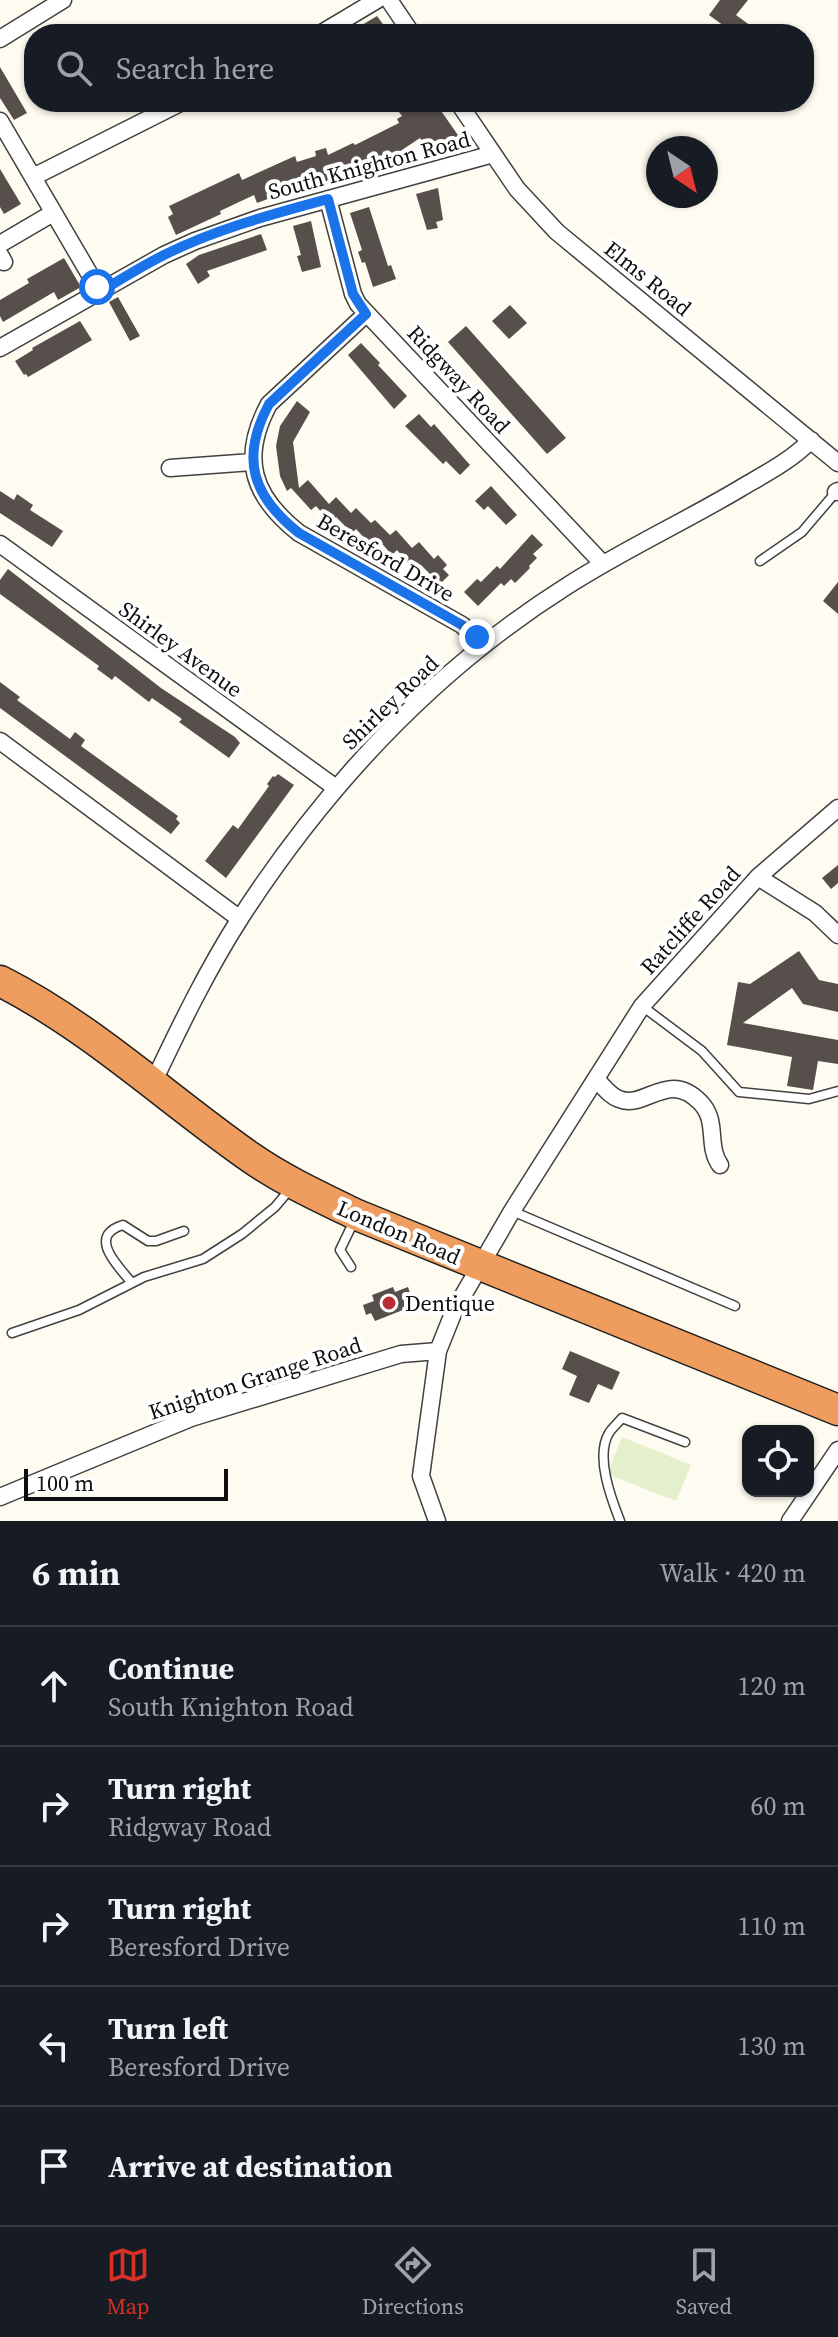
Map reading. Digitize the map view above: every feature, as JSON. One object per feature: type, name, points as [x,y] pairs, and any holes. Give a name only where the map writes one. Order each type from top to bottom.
[{"type":"highway","name":"London Road","points":[[0,981],[41,1003],[248,1155],[294,1184],[357,1215],[838,1410]]},
{"type":"street","points":[[24,24],[63,0]]},
{"type":"street","points":[[337,24],[377,0]]},
{"type":"street","points":[[389,0],[405,24]]},
{"type":"street","points":[[0,39],[24,24]]},
{"type":"street","points":[[33,177],[162,112]]},
{"type":"street","name":"Elms Road","points":[[465,112],[534,210],[557,232],[838,463]]},
{"type":"street","points":[[0,121],[100,292]]},
{"type":"street","name":"South Knighton Road","points":[[0,348],[164,255],[195,241],[260,218],[493,154]]},
{"type":"street","name":"Ridgway Road","points":[[328,199],[353,294],[366,314],[603,564]]},
{"type":"street","points":[[0,244],[53,213]]},
{"type":"street","name":"Beresford Drive","points":[[366,314],[269,404],[253,441],[252,462],[258,486],[268,504],[290,526],[462,625],[483,645]]},
{"type":"street","name":"Shirley Road","points":[[153,1083],[195,998],[240,919],[285,852],[336,788],[406,712],[483,645],[536,606],[603,564],[746,486],[803,449],[811,440]]},
{"type":"street","points":[[170,468],[252,462]]},
{"type":"street","name":"Shirley Avenue","points":[[0,544],[336,788]]},
{"type":"street","points":[[0,741],[240,919]]},
{"type":"street","name":"Ratcliffe Road","points":[[437,1521],[421,1476],[438,1351],[454,1311],[512,1211],[642,1006],[758,877],[838,808]]},
{"type":"street","points":[[758,877],[815,913],[838,935]]},
{"type":"street","points":[[596,1079],[616,1098],[625,1101],[671,1089],[683,1091],[700,1102],[713,1124],[712,1147],[720,1165]]},
{"type":"street","name":"Knighton Grange Road","points":[[0,1497],[191,1418],[401,1354],[438,1351]]},
{"type":"street","points":[[790,1521],[838,1450]]},
{"type":"lane","points":[[760,561],[802,532],[837,492]]},
{"type":"lane","points":[[642,1006],[702,1051],[739,1092],[809,1099],[838,1091]]},
{"type":"lane","points":[[12,1333],[79,1310],[132,1283],[203,1259],[242,1234],[275,1207],[294,1184]]},
{"type":"lane","points":[[512,1211],[735,1306]]},
{"type":"lane","points":[[351,1267],[340,1250],[357,1215]]},
{"type":"lane","points":[[132,1283],[106,1248],[106,1240],[112,1231],[123,1225],[148,1241],[184,1231]]},
{"type":"lane","points":[[620,1521],[603,1469],[607,1435],[622,1418],[685,1442]]},
{"type":"green space","points":[[622,1437],[691,1465],[676,1501],[607,1474]]},
{"type":"building","points":[[720,0],[748,0],[736,15],[748,24],[721,24],[709,15]]},
{"type":"building","points":[[377,16],[383,24],[364,24]]},
{"type":"building","points":[[0,67],[27,113],[14,120],[0,98]]},
{"type":"building","points":[[399,112],[442,112],[462,141],[434,158],[420,138],[396,154],[398,158],[353,179],[320,185],[319,180],[257,203],[254,195],[176,235],[168,217],[173,214],[169,206],[239,173],[242,180],[295,156],[297,162],[316,156],[315,151],[326,148],[328,155],[353,143],[355,145],[399,123],[397,119],[402,116]]},
{"type":"building","points":[[0,169],[21,204],[4,214],[0,207]]},
{"type":"building","points":[[438,188],[443,220],[436,222],[438,228],[427,230],[416,194]]},
{"type":"building","points":[[369,207],[388,266],[391,265],[396,279],[373,287],[365,262],[362,263],[358,252],[362,250],[350,213]]},
{"type":"building","points":[[311,221],[321,267],[302,272],[293,226]]},
{"type":"building","points":[[261,234],[267,250],[207,271],[210,276],[198,284],[186,264],[199,255]]},
{"type":"building","points":[[64,258],[81,287],[58,300],[54,292],[3,322],[0,300],[29,283],[27,279]]},
{"type":"building","points":[[118,297],[140,336],[130,341],[109,302]]},
{"type":"building","points":[[510,305],[527,323],[509,339],[492,321]]},
{"type":"building","points":[[80,321],[92,340],[28,377],[24,375],[15,361]]},
{"type":"building","points":[[466,326],[566,438],[547,454],[448,342]]},
{"type":"building","points":[[361,343],[407,396],[394,409],[348,355]]},
{"type":"building","points":[[297,401],[310,412],[293,442],[299,488],[308,480],[329,504],[336,497],[351,513],[356,508],[371,523],[375,520],[390,535],[396,530],[412,548],[419,542],[434,559],[438,555],[447,565],[443,569],[449,575],[440,584],[421,565],[415,571],[397,550],[392,555],[377,538],[370,544],[356,529],[352,533],[336,517],[330,522],[316,506],[311,510],[291,488],[287,491],[280,476],[276,446],[280,426]]},
{"type":"building","points":[[419,414],[431,427],[434,424],[470,465],[460,475],[446,461],[443,464],[405,426]]},
{"type":"building","points":[[491,486],[517,515],[506,525],[488,506],[484,510],[475,501]]},
{"type":"building","points":[[0,491],[14,500],[17,494],[33,505],[30,510],[63,531],[52,547],[0,513]]},
{"type":"building","points":[[532,534],[543,545],[533,554],[537,558],[530,568],[515,583],[511,579],[504,586],[501,583],[478,606],[464,592],[477,579],[481,582],[497,566],[500,569]]},
{"type":"building","points":[[8,569],[161,688],[235,737],[240,743],[229,758],[152,698],[149,702],[115,676],[112,680],[97,669],[99,666],[0,594],[0,580]]},
{"type":"building","points":[[838,582],[838,614],[823,601]]},
{"type":"building","points":[[0,682],[20,697],[17,700],[70,739],[75,732],[85,740],[81,746],[178,816],[176,819],[180,823],[171,834],[0,708]]},
{"type":"building","points":[[278,774],[294,785],[226,878],[205,861],[233,825],[238,829],[269,786],[267,784]]},
{"type":"building","points":[[838,865],[838,883],[831,889],[822,878]]},
{"type":"building","points":[[799,951],[819,980],[838,984],[838,1012],[803,1004],[792,988],[743,1023],[838,1040],[838,1064],[818,1061],[813,1090],[787,1086],[792,1057],[727,1045],[738,982],[750,984]]},
{"type":"building","name":"Dentique","points":[[393,1287],[395,1292],[408,1287],[413,1302],[406,1304],[408,1308],[375,1321],[371,1313],[366,1315],[363,1305],[374,1301],[372,1295]]},
{"type":"building","points":[[570,1351],[620,1372],[612,1390],[598,1384],[589,1403],[569,1395],[577,1376],[562,1369]]},
{"type":"place","name":"Dentique","points":[[389,1303]]},
{"type":"route","points":[[97,287],[100,292],[195,241],[328,199],[353,294],[366,314],[269,404],[253,441],[252,462],[258,486],[268,504],[299,533],[462,625],[477,637]]}]
